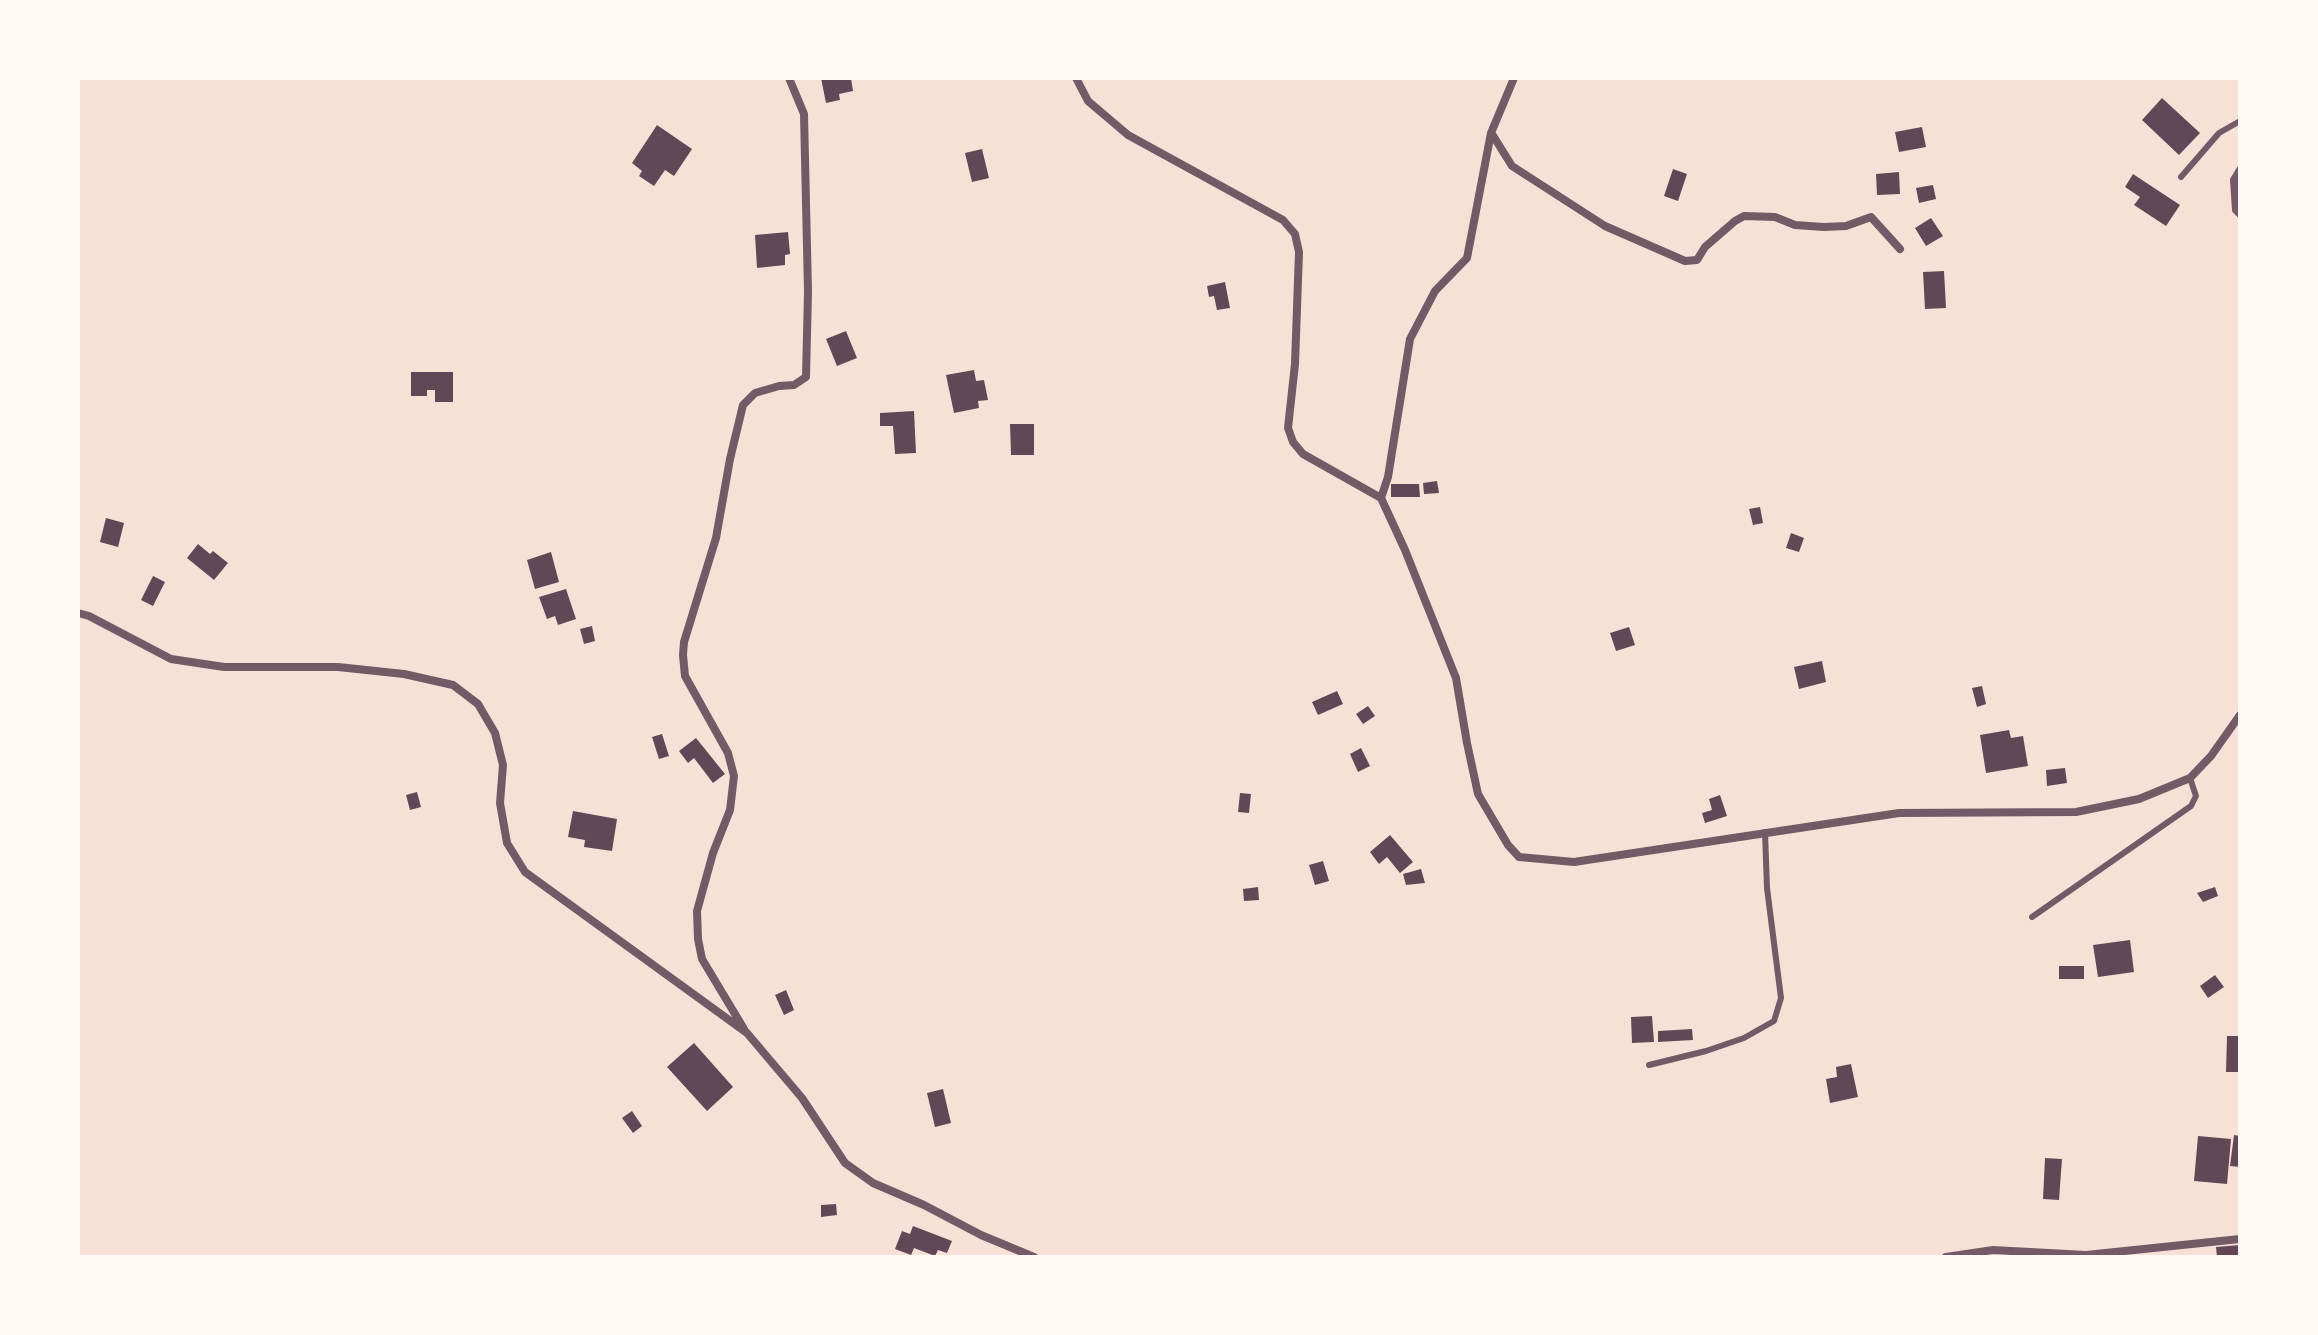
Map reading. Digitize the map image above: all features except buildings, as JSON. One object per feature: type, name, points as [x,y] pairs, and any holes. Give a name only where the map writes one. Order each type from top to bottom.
[{"type":"street","points":[[789,78],[804,114],[808,291],[806,377],[794,385],[755,393],[743,405],[716,538],[684,642],[685,676],[728,753],[734,776],[730,810],[713,853],[697,911],[702,959],[747,1033],[802,1098],[845,1163],[873,1183],[1034,1257]]},
{"type":"street","points":[[1076,78],[1088,101],[1128,135],[1283,220],[1295,234],[1299,252],[1295,364],[1288,428],[1293,442],[1303,454],[1381,498],[1456,678],[1478,794],[1508,845],[1519,857],[1574,862],[1899,813],[2076,812],[2139,799],[2190,778],[2211,756],[2240,715]]},
{"type":"street","points":[[1381,498],[1388,477],[1410,339],[1435,291],[1467,258],[1491,133],[1514,78]]},
{"type":"street","points":[[1491,133],[1512,166],[1605,226],[1685,261],[1697,260],[1705,247],[1744,216],[1775,217],[1795,225],[1824,227],[1846,226],[1871,217],[1900,249]]},
{"type":"street","points":[[2240,170],[2234,180],[2236,210],[2240,214]]},
{"type":"street","points":[[78,613],[171,659],[224,667],[338,667],[404,674],[453,685],[478,704],[495,733],[503,765],[500,803],[507,843],[525,872],[747,1033]]},
{"type":"street","points":[[1946,1257],[1993,1250],[2086,1255],[2240,1239]]},
{"type":"lane","points":[[2181,177],[2219,133],[2240,121]]},
{"type":"lane","points":[[2032,917],[2191,806],[2196,796],[2190,778]]},
{"type":"lane","points":[[1649,1065],[1744,1038],[1774,1021],[1781,998],[1767,888],[1765,832]]}]
